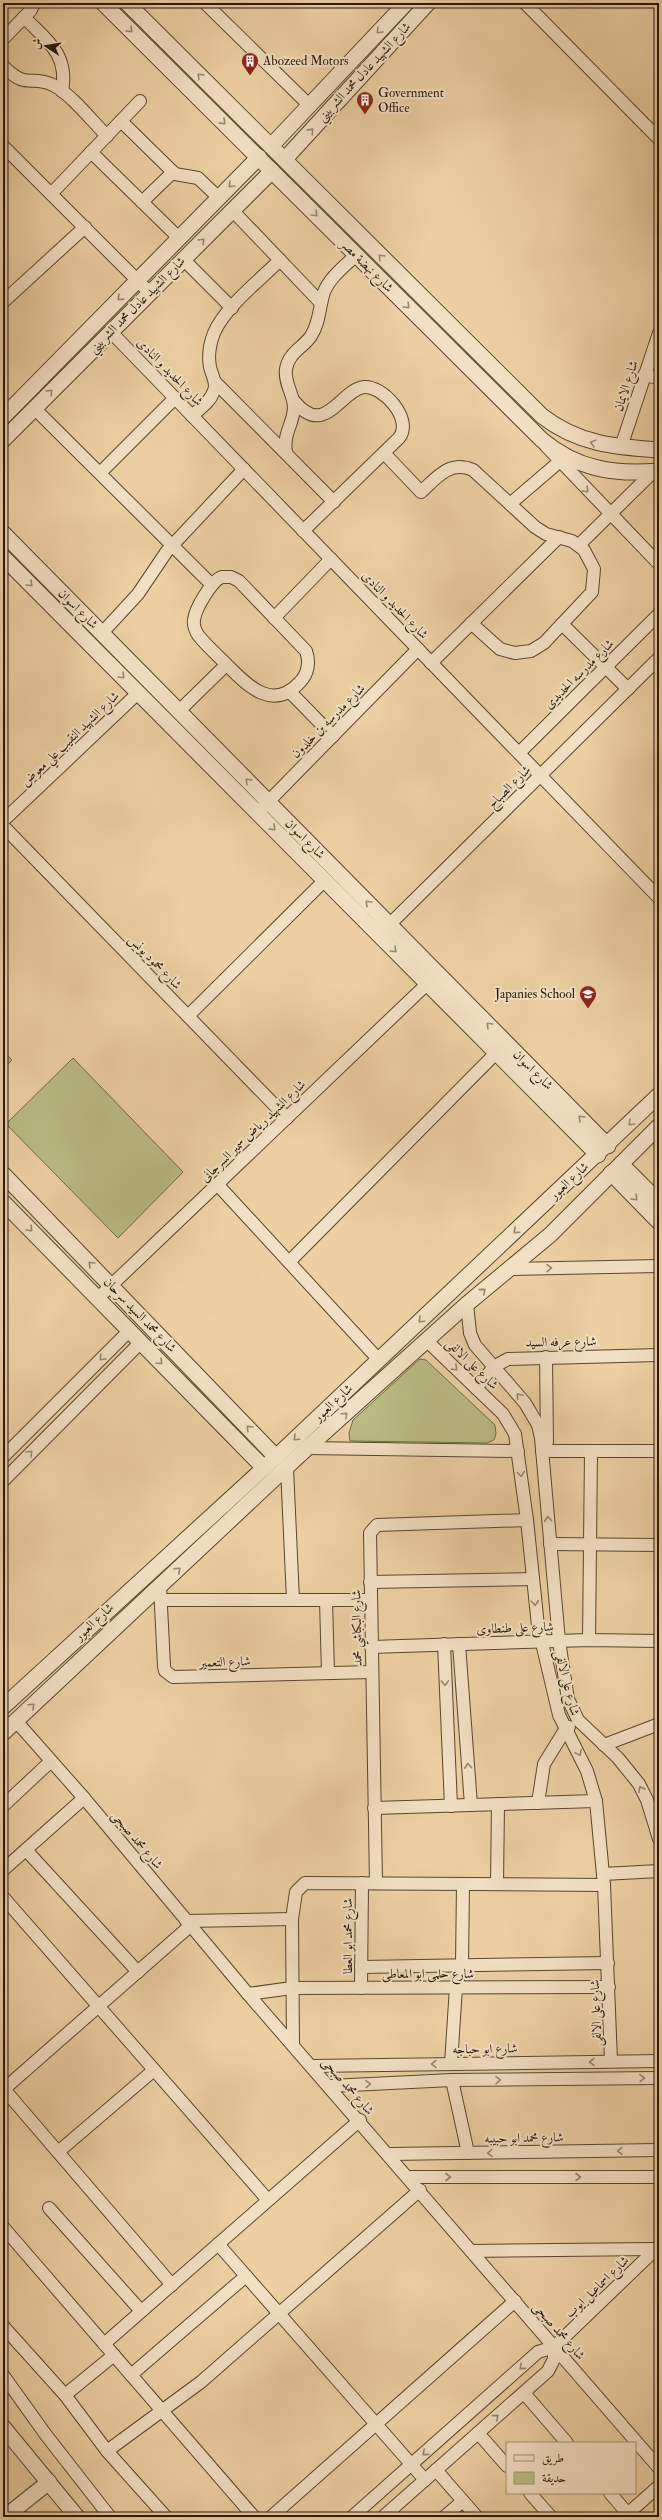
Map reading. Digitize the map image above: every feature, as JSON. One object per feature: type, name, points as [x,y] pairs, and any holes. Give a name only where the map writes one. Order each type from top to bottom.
[{"type":"street","points":[[3,39],[24,17],[34,3]]},
{"type":"street","name":"شارع نهضة مصر","points":[[103,3],[542,440],[561,455],[594,469],[618,473],[656,471]]},
{"type":"street","name":"شارع نهضة مصر","points":[[127,3],[285,159],[458,335],[542,416],[557,427],[588,441],[621,447],[659,450]]},
{"type":"street","points":[[205,3],[309,105]]},
{"type":"street","points":[[525,3],[659,139]]},
{"type":"street","name":"شارع الشهيد عادل محمد الشربيني","points":[[271,146],[309,105],[413,5]]},
{"type":"street","name":"شارع الشهيد عادل محمد الشربيني","points":[[285,159],[413,5]]},
{"type":"street","points":[[24,17],[58,52],[64,75],[62,91]]},
{"type":"street","points":[[3,66],[20,80],[45,82],[62,91],[107,136]]},
{"type":"street","points":[[51,194],[140,101]]},
{"type":"street","points":[[121,121],[173,172],[177,175],[198,178],[219,198]]},
{"type":"street","points":[[3,146],[150,292]]},
{"type":"street","points":[[92,152],[179,238]]},
{"type":"street","name":"شارع الشهيد عادل محمد الشربيني","points":[[3,417],[259,158]]},
{"type":"street","name":"شارع الشهيد عادل محمد الشربيني","points":[[3,440],[272,171]]},
{"type":"street","points":[[142,202],[173,172]]},
{"type":"street","points":[[232,210],[321,303]]},
{"type":"street","points":[[3,302],[85,227]]},
{"type":"street","points":[[286,452],[285,436],[293,414],[294,402],[286,382],[288,363],[295,350],[310,338],[315,330],[325,290],[332,279],[356,255]]},
{"type":"street","points":[[183,260],[232,308]]},
{"type":"street","points":[[280,260],[232,308],[218,326],[212,342],[210,367],[215,382],[334,502]]},
{"type":"street","name":"شارع الحديد و النادى","points":[[111,332],[659,898]]},
{"type":"street","name":"شارع الايمان","points":[[621,447],[659,333]]},
{"type":"street","points":[[448,348],[456,343],[458,335]]},
{"type":"street","points":[[472,371],[470,362],[474,358],[480,356]]},
{"type":"street","points":[[644,375],[659,378]]},
{"type":"street","points":[[192,416],[211,397],[215,382]]},
{"type":"street","points":[[294,402],[310,414],[324,414],[336,407],[357,389],[374,388],[398,412],[404,423],[401,435],[304,531]]},
{"type":"street","points":[[100,473],[175,398]]},
{"type":"street","points":[[34,408],[211,584]]},
{"type":"street","points":[[542,440],[559,462],[659,564]]},
{"type":"street","points":[[384,453],[421,492],[442,472],[451,468],[463,467],[478,474],[535,527],[579,545],[592,562],[594,584],[592,592],[538,647],[515,653],[493,645],[471,624]]},
{"type":"street","points":[[510,504],[559,462]]},
{"type":"street","points":[[102,633],[138,594],[157,564],[172,545],[244,470]]},
{"type":"street","points":[[579,545],[656,471]]},
{"type":"street","name":"شارع اسوان","points":[[3,533],[390,925],[603,1150]]},
{"type":"street","points":[[432,663],[559,537]]},
{"type":"street","name":"شارع اسوان","points":[[3,557],[496,1053],[603,1150]]},
{"type":"street","points":[[274,618],[331,559]]},
{"type":"street","points":[[222,577],[235,579],[274,618],[306,651],[308,658],[304,677],[289,691],[269,696],[255,692],[226,665],[198,635],[194,625],[195,614],[211,584],[222,577]]},
{"type":"street","name":"شارع مدرسه الحديدى","points":[[519,753],[659,614]]},
{"type":"street","points":[[562,624],[628,689]]},
{"type":"street","name":"شارع مدرسه بن خلدون","points":[[258,813],[268,801],[418,649]]},
{"type":"street","name":"شارع الصباح","points":[[379,935],[659,658]]},
{"type":"street","points":[[179,711],[226,665]]},
{"type":"street","points":[[289,691],[333,736]]},
{"type":"street","name":"شارع الشهيد النقيب علي معوض","points":[[3,821],[138,692]]},
{"type":"street","name":"شارع محمود يونس","points":[[3,826],[287,1118]]},
{"type":"street","points":[[188,1016],[325,880]]},
{"type":"street","name":"شارع الشهيد رياض سمير السرجانى","points":[[98,1298],[427,984]]},
{"type":"street","points":[[289,1262],[496,1053]]},
{"type":"street","name":"شارع العبور","points":[[4,1705],[128,1590],[276,1457],[492,1252],[533,1216],[603,1150],[659,1095]]},
{"type":"street","name":"شارع العبور","points":[[3,1733],[140,1607],[161,1594],[307,1448],[467,1304],[550,1235],[659,1126]]},
{"type":"street","points":[[616,1168],[659,1202]]},
{"type":"street","points":[[616,1168],[659,1222]]},
{"type":"street","name":"شارع محمد السيد سرحان","points":[[3,1174],[112,1285],[276,1457]]},
{"type":"street","points":[[217,1184],[379,1360]]},
{"type":"street","name":"شارع محمد السيد سرحان","points":[[3,1202],[264,1468]]},
{"type":"street","points":[[533,1216],[539,1233],[550,1235]]},
{"type":"street","points":[[492,1252],[503,1254],[507,1258],[508,1270],[659,1266]]},
{"type":"street","name":"شارع على الالفى","points":[[467,1304],[470,1333],[475,1345],[495,1366],[533,1414],[545,1451],[550,1544],[559,1641],[568,1699],[578,1720],[604,1745],[638,1784],[647,1800],[659,1839]]},
{"type":"street","points":[[3,1457],[129,1331]]},
{"type":"street","name":"شارع على الالفى","points":[[427,1341],[503,1414],[514,1434],[518,1451],[527,1520],[538,1626],[559,1715],[565,1730],[587,1771],[596,1801],[604,1879],[612,2061]]},
{"type":"street","points":[[3,1481],[140,1342]]},
{"type":"street","name":"شارع عرفه السيد","points":[[476,1388],[495,1366],[508,1359],[546,1356],[659,1355]]},
{"type":"street","points":[[546,1356],[545,1451],[659,1451]]},
{"type":"street","points":[[307,1448],[518,1451]]},
{"type":"street","points":[[589,1640],[591,1451]]},
{"type":"street","points":[[287,1468],[293,1600]]},
{"type":"street","name":"شارع البكباشي محمد","points":[[376,1883],[369,1540],[372,1528],[377,1525],[527,1520]]},
{"type":"street","points":[[550,1544],[659,1545]]},
{"type":"street","points":[[370,1582],[533,1579]]},
{"type":"street","points":[[128,1590],[132,1601],[140,1607]]},
{"type":"street","points":[[161,1594],[293,1600],[370,1600]]},
{"type":"street","name":"شارع التعمير","points":[[161,1594],[164,1666],[168,1675],[178,1677],[372,1672]]},
{"type":"street","points":[[326,1600],[328,1673]]},
{"type":"street","points":[[98,1618],[111,1622],[114,1630]]},
{"type":"street","name":"شارع على طنطاوى","points":[[371,1647],[589,1640],[659,1640]]},
{"type":"street","points":[[444,1644],[451,1806]]},
{"type":"street","points":[[459,1644],[471,1805]]},
{"type":"street","points":[[538,1803],[544,1764],[565,1730],[578,1720]]},
{"type":"street","name":"شارع محمد صبحى","points":[[16,1721],[84,1798],[248,1994],[360,2120],[659,2468]]},
{"type":"street","points":[[604,1745],[659,1724]]},
{"type":"street","points":[[3,1806],[51,1761]]},
{"type":"street","points":[[3,1870],[84,1798]]},
{"type":"street","points":[[374,1808],[596,1801]]},
{"type":"street","points":[[497,1884],[498,1804]]},
{"type":"street","points":[[26,1850],[138,1972]]},
{"type":"street","points":[[293,2043],[292,1919],[296,1892],[305,1883],[497,1884],[604,1879],[659,1871]]},
{"type":"street","name":"شارع محمد ابو العطا","points":[[361,1988],[362,1883]]},
{"type":"street","points":[[451,2064],[456,1987],[462,1965],[463,1884]]},
{"type":"street","points":[[3,1897],[267,2199]]},
{"type":"street","points":[[172,2285],[3,2089],[138,1972],[188,1923],[292,1919]]},
{"type":"street","name":"شارع حلمى ابو المعاطى","points":[[362,1967],[608,1963]]},
{"type":"street","name":"شارع حلمى ابو المعاطى","points":[[248,1994],[292,1988],[609,1987]]},
{"type":"street","name":"شارع ابو حباجه","points":[[311,2066],[659,2061]]},
{"type":"street","points":[[58,2152],[154,2070]]},
{"type":"street","points":[[330,2086],[452,2080],[659,2078]]},
{"type":"street","points":[[452,2080],[468,2153]]},
{"type":"street","points":[[104,2344],[267,2199],[360,2120]]},
{"type":"street","name":"شارع محمد ابو حبيبه","points":[[388,2154],[659,2150]]},
{"type":"street","points":[[409,2177],[659,2177]]},
{"type":"street","points":[[107,2451],[160,2410],[202,2382],[420,2190]]},
{"type":"street","points":[[49,2208],[141,2311]]},
{"type":"street","points":[[3,2227],[254,2517]]},
{"type":"street","points":[[218,2244],[425,2480]]},
{"type":"street","points":[[472,2251],[657,2248]]},
{"type":"street","name":"شارع اسماعيل ايوب","points":[[554,2347],[657,2248]]},
{"type":"street","points":[[132,2376],[246,2276]]},
{"type":"street","points":[[271,2517],[515,2301]]},
{"type":"street","points":[[3,2326],[65,2395],[107,2451],[166,2517]]},
{"type":"street","points":[[352,2517],[538,2352],[554,2347],[554,2359],[548,2371],[383,2517]]},
{"type":"street","points":[[65,2395],[114,2355]]},
{"type":"street","points":[[3,2375],[46,2435],[110,2517]]},
{"type":"street","points":[[524,2393],[566,2442]]},
{"type":"street","points":[[3,2427],[78,2517]]},
{"type":"street","points":[[478,2433],[506,2465]]},
{"type":"street","points":[[436,2470],[478,2517]]},
{"type":"street","points":[[5,2517],[49,2482]]},
{"type":"street","points":[[611,2494],[626,2515],[659,2486]]},
{"type":"street","points":[[531,2494],[551,2517]]},
{"type":"street","points":[[444,2517],[463,2501]]},
{"type":"green space","points":[[3,1051],[12,1060],[3,1069]]},
{"type":"green space","points":[[73,1058],[183,1172],[118,1238],[6,1124]]},
{"type":"green space","points":[[420,1359],[426,1360],[495,1425],[496,1434],[494,1440],[487,1443],[350,1441],[349,1433],[353,1420]]},
{"type":"place","name":"Abozeed Motors","points":[[250,76]]},
{"type":"place","name":"Government Office","points":[[365,115]]},
{"type":"place","name":"Japanies School","points":[[588,1009]]}]
